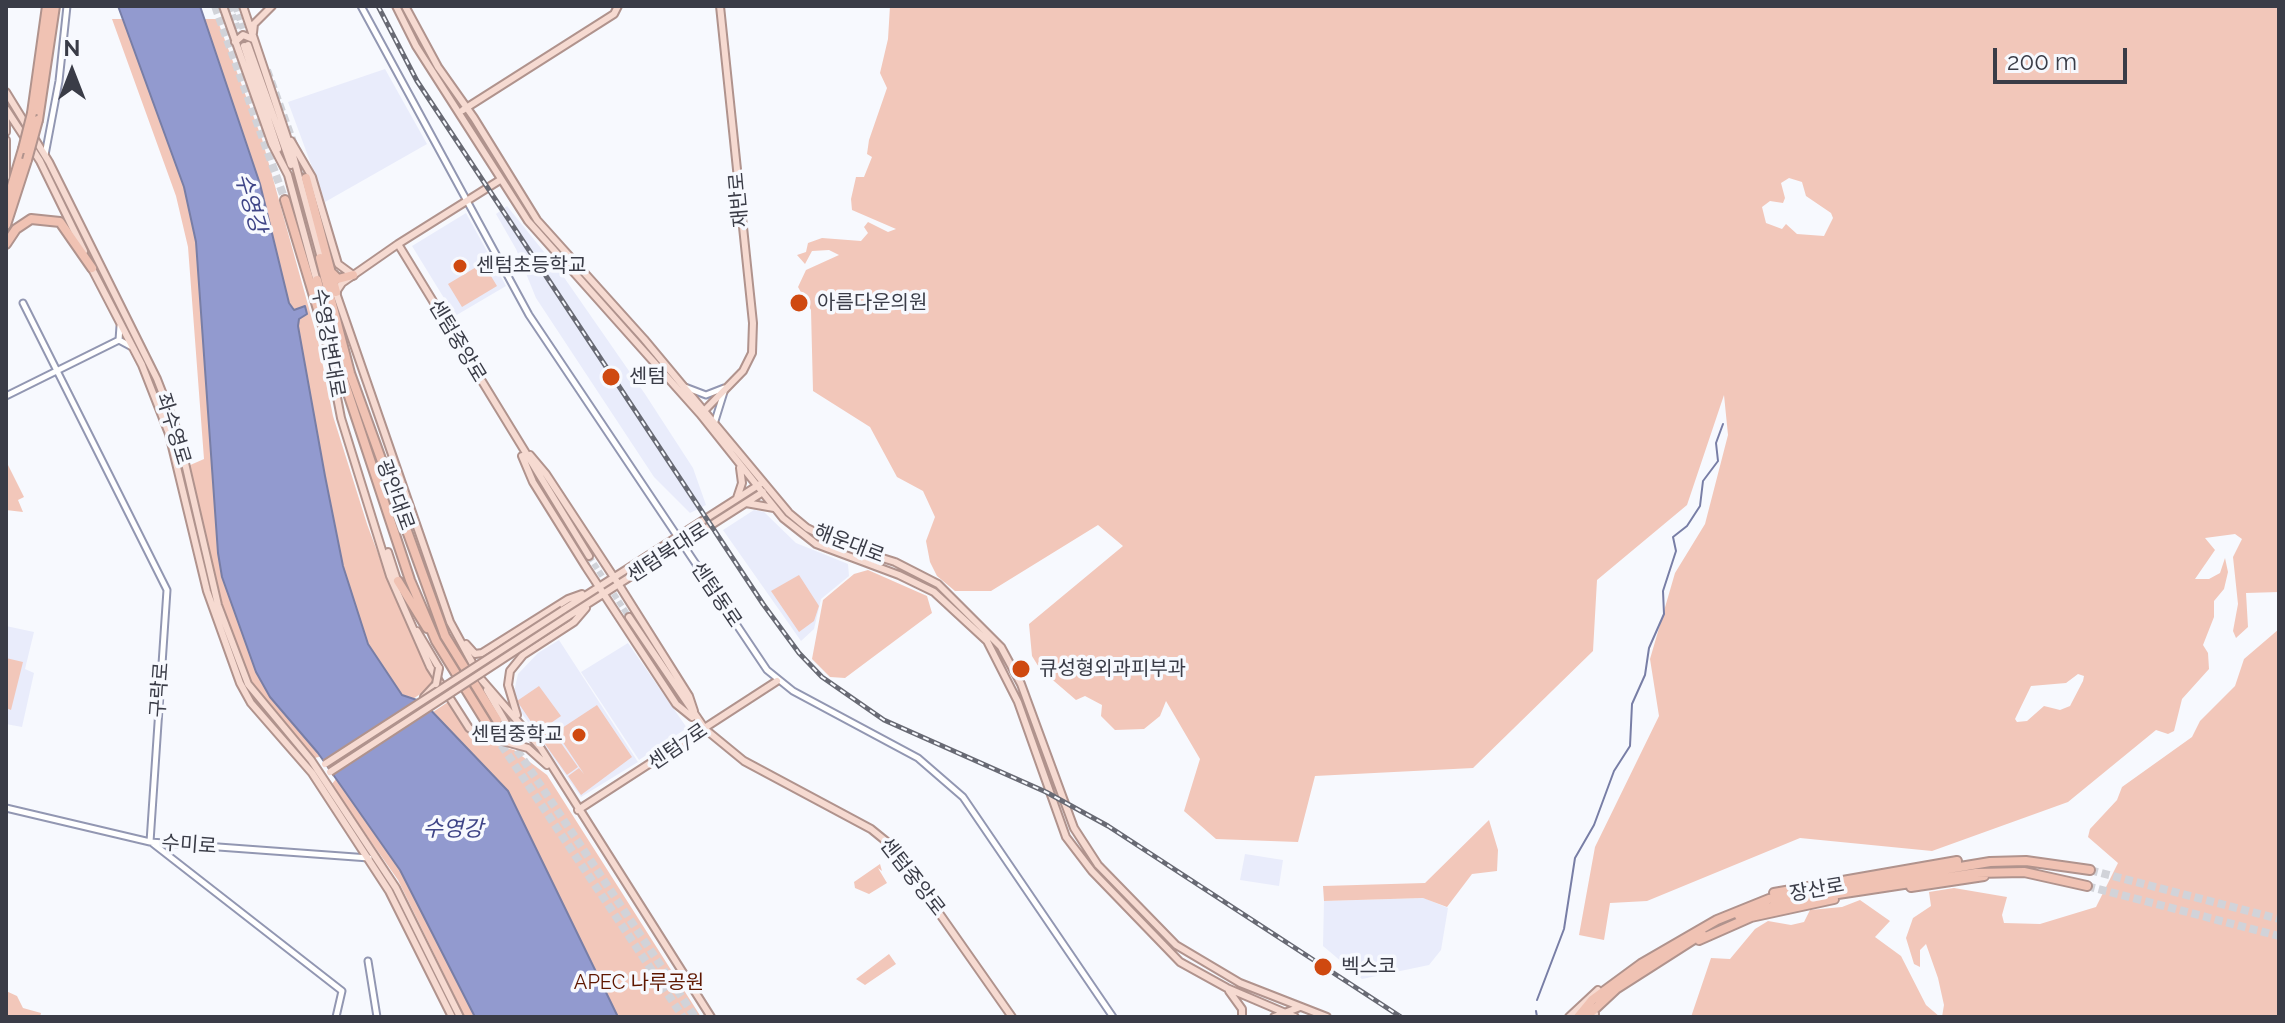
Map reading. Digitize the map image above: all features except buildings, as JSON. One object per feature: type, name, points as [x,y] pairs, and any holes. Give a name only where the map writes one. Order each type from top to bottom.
[{"type":"highway","points":[[6,206],[35,116],[47,6]]},
{"type":"highway","points":[[6,225],[27,160],[55,6]]},
{"type":"highway","points":[[306,178],[336,292]]},
{"type":"highway","points":[[285,200],[323,326]]},
{"type":"highway","points":[[6,244],[16,229],[31,219],[60,222],[92,268]]},
{"type":"highway","name":"광안대로","points":[[317,280],[342,375],[382,501],[436,641],[493,722],[445,636],[350,373],[320,258]]},
{"type":"highway","points":[[332,272],[338,279],[353,275]]},
{"type":"highway","points":[[398,581],[436,641]]},
{"type":"highway","points":[[1598,990],[1667,942],[1718,914],[1795,887],[1967,860],[2026,861]]},
{"type":"highway","name":"장산로","points":[[1578,1017],[1592,1000],[1641,964],[1717,920],[1769,899],[1980,863],[2026,861],[2090,870]]},
{"type":"highway","points":[[1591,1016],[1616,995],[1708,935],[1751,917],[1875,892],[1974,879],[1997,872]]},
{"type":"highway","name":"장산로","points":[[1591,1016],[1636,975],[1707,931],[1745,913],[1792,901],[1997,872],[2024,872],[2087,886]]},
{"type":"main road","name":"수영강변대로","points":[[223,6],[272,144],[291,173],[320,258],[336,292],[450,622]]},
{"type":"main road","name":"수영강변대로","points":[[243,6],[249,41],[283,126],[317,280],[341,418],[382,547],[417,641],[469,728]]},
{"type":"main road","points":[[249,41],[254,24],[272,6]]},
{"type":"main road","name":"해운대로","points":[[396,6],[406,29],[537,220],[684,387],[740,464],[760,484]]},
{"type":"main road","name":"해운대로","points":[[405,6],[500,180],[544,240],[703,412],[715,421],[765,490],[797,521],[817,534],[908,568],[938,584],[965,608],[1012,665],[1056,772],[1074,828],[1098,865],[1176,945],[1240,983],[1327,1017]]},
{"type":"main road","points":[[462,110],[614,14],[618,6]]},
{"type":"main road","name":"재반로","points":[[703,412],[743,371],[752,353],[753,323],[720,6]]},
{"type":"main road","points":[[235,42],[243,35],[249,41],[291,173]]},
{"type":"main road","name":"좌수영로","points":[[6,92],[170,409],[218,605],[245,675],[260,702],[314,771],[372,858],[396,888],[460,1017]]},
{"type":"main road","name":"좌수영로","points":[[6,111],[42,158],[92,268],[134,348],[169,434],[207,591],[236,675],[251,703],[314,771]]},
{"type":"main road","points":[[6,111],[6,132]]},
{"type":"main road","points":[[283,126],[312,177],[338,264],[353,275]]},
{"type":"main road","points":[[6,140],[6,177]]},
{"type":"main road","points":[[336,292],[353,275],[398,244],[500,180]]},
{"type":"main road","name":"센텀중앙로","points":[[398,244],[589,556]]},
{"type":"main road","name":"센텀중앙로","points":[[515,439],[546,474],[616,581],[689,696],[698,722]]},
{"type":"main road","name":"센텀중앙로","points":[[515,439],[533,482],[596,589],[604,594],[676,704],[744,761],[871,829],[892,846],[1012,1017]]},
{"type":"main road","points":[[737,498],[742,483],[740,464]]},
{"type":"main road","name":"센텀북대로","points":[[319,778],[604,594],[616,581],[760,484]]},
{"type":"main road","name":"해운대로","points":[[765,490],[775,509],[816,544],[899,575],[934,592],[987,641],[1018,702],[1066,837],[1092,871],[1180,962],[1227,988],[1295,1017]]},
{"type":"main road","name":"센텀북대로","points":[[314,771],[424,697],[596,589],[682,545],[765,490]]},
{"type":"main road","points":[[746,503],[775,509]]},
{"type":"main road","points":[[382,547],[388,552],[408,612],[439,668],[436,684],[424,697]]},
{"type":"main road","points":[[450,622],[471,651],[482,653],[568,599],[596,589]]},
{"type":"main road","points":[[520,722],[511,700],[510,671],[523,655],[574,622],[589,604]]},
{"type":"main road","name":"센텀중앙로","points":[[629,617],[698,722]]},
{"type":"main road","points":[[450,622],[506,723],[493,734],[469,728]]},
{"type":"main road","points":[[481,679],[520,722],[711,1017]]},
{"type":"main road","name":"센텀7로","points":[[578,810],[777,681]]},
{"type":"main road","points":[[469,728],[480,735],[528,748],[554,772]]},
{"type":"main road","name":"좌수영로","points":[[372,858],[452,1017]]},
{"type":"main road","points":[[1227,988],[1239,1004],[1242,1017]]},
{"type":"main road","points":[[1569,1017],[1598,990]]},
{"type":"main road","points":[[1274,1017],[1300,1007]]},
{"type":"street","points":[[42,158],[59,81],[67,6]]},
{"type":"street","name":"센텀동로","points":[[361,6],[529,315],[677,538],[777,681],[918,758],[963,797],[1113,1017]]},
{"type":"street","name":"구락로","points":[[23,303],[167,590],[150,842]]},
{"type":"street","points":[[119,321],[119,340]]},
{"type":"street","points":[[6,396],[119,340]]},
{"type":"street","points":[[119,340],[134,348]]},
{"type":"street","points":[[684,387],[706,395],[728,386]]},
{"type":"street","name":"재반로","points":[[715,421],[728,386]]},
{"type":"street","name":"수미로","points":[[6,808],[150,842],[372,858]]},
{"type":"street","points":[[150,842],[342,991],[336,1017]]},
{"type":"street","points":[[368,961],[377,1017]]},
{"type":"shaded area","points":[[385,69],[427,144],[325,202],[288,102]]},
{"type":"shaded area","points":[[507,206],[561,273],[645,394],[693,468],[706,505],[690,513],[654,477],[536,298],[516,249],[496,214]]},
{"type":"shaded area","name":"센텀초등학교","points":[[466,213],[506,286],[455,316],[412,246]]},
{"type":"shaded area","points":[[754,510],[764,512],[796,543],[848,564],[849,576],[821,599],[814,629],[801,641],[723,530]]},
{"type":"shaded area","points":[[6,626],[34,632],[25,669],[34,673],[22,727],[6,724]]},
{"type":"shaded area","name":"센텀중학교","points":[[559,640],[638,762],[581,797],[518,708],[514,692],[518,674],[538,653]]},
{"type":"shaded area","points":[[628,643],[687,728],[639,760],[581,672]]},
{"type":"shaded area","points":[[1245,854],[1283,860],[1279,886],[1240,880]]},
{"type":"shaded area","points":[[1424,898],[1448,908],[1441,950],[1429,965],[1362,979],[1323,946],[1324,901]]},
{"type":"green space","points":[[890,6],[2279,6],[2279,592],[2246,593],[2248,627],[2236,638],[2233,631],[2238,604],[2233,557],[2242,539],[2235,534],[2205,538],[2215,550],[2195,579],[2209,579],[2220,573],[2225,558],[2228,572],[2224,589],[2214,601],[2214,617],[2203,645],[2208,653],[2209,669],[2182,699],[2174,731],[2168,734],[2156,730],[2068,802],[1932,851],[1800,838],[1647,901],[1610,903],[1604,940],[1579,935],[1595,847],[1659,716],[1650,659],[1675,573],[1705,524],[1728,435],[1724,395],[1687,505],[1597,580],[1593,651],[1473,768],[1315,776],[1298,842],[1216,839],[1184,811],[1200,759],[1166,701],[1160,716],[1144,729],[1115,730],[1101,716],[1102,705],[1085,696],[1076,700],[1040,669],[1032,656],[1029,624],[1123,546],[1098,525],[991,591],[955,591],[937,576],[930,562],[926,541],[935,517],[923,491],[897,477],[870,427],[813,391],[811,310],[798,287],[806,270],[839,255],[829,250],[812,251],[805,264],[797,255],[806,252],[808,243],[822,238],[861,241],[868,233],[864,227],[868,222],[888,232],[896,229],[852,210],[851,199],[856,177],[864,177],[872,157],[867,154],[869,140],[887,88],[880,73],[888,39]],"holes":[[[1789,178],[1802,182],[1806,196],[1831,213],[1833,218],[1824,236],[1797,234],[1786,224],[1782,229],[1766,223],[1762,207],[1770,201],[1783,203],[1785,198],[1781,183]],[[2078,674],[2084,676],[2083,681],[2070,706],[2060,710],[2044,706],[2027,721],[2017,722],[2015,719],[2031,686],[2066,683]]]},
{"type":"green space","name":"수영강","points":[[112,19],[217,19],[262,139],[318,341],[333,416],[367,524],[393,594],[434,677],[428,689],[329,754],[315,758],[254,689],[234,644],[215,583],[188,466],[204,459],[188,247],[176,196]]},
{"type":"green space","points":[[483,263],[497,286],[462,307],[448,284]]},
{"type":"green space","points":[[6,461],[24,497],[18,500],[23,512],[6,510]]},
{"type":"green space","points":[[868,570],[927,596],[932,613],[845,678],[830,677],[812,659],[823,600],[854,574]]},
{"type":"green space","points":[[799,575],[819,606],[814,621],[799,632],[771,591]]},
{"type":"green space","points":[[2279,629],[2279,1017],[1942,1017],[1944,1005],[1926,944],[1920,950],[1920,967],[1914,964],[1906,938],[1913,918],[1931,906],[1929,892],[1954,888],[2007,897],[2002,915],[2004,923],[2040,924],[2096,907],[2118,863],[2088,837],[2090,829],[2117,800],[2122,787],[2192,737],[2200,721],[2235,686],[2244,659]]},
{"type":"green space","points":[[6,658],[23,662],[11,710],[6,708]]},
{"type":"green space","points":[[539,686],[561,716],[538,732],[517,701]]},
{"type":"green space","name":"APEC 나루공원","points":[[448,702],[474,739],[514,750],[547,775],[701,1017],[618,1017],[508,791],[430,714]]},
{"type":"green space","points":[[597,705],[632,757],[581,795],[568,776],[579,768],[584,774],[556,732]]},
{"type":"green space","points":[[551,729],[578,767],[567,775],[540,737]]},
{"type":"green space","points":[[341,773],[407,873],[480,1017],[465,1017],[398,880],[331,785]]},
{"type":"green space","points":[[1489,820],[1498,850],[1497,871],[1472,874],[1447,907],[1423,898],[1324,901],[1323,886],[1425,883]]},
{"type":"green space","points":[[880,864],[882,871],[878,868],[887,883],[869,894],[855,888],[854,882]]},
{"type":"green space","points":[[1860,900],[1890,921],[1875,937],[1901,956],[1926,1005],[1940,1017],[1691,1017],[1711,958],[1730,959],[1755,929],[1768,921],[1791,925],[1804,922],[1810,910],[1842,907]]},
{"type":"green space","points":[[889,954],[896,964],[865,985],[856,979]]},
{"type":"green space","points":[[6,991],[17,996],[23,1008],[41,1013],[40,1017],[6,1017]]},
{"type":"water","name":"수영강","points":[[118,6],[200,6],[260,184],[289,303],[294,310],[305,306],[307,314],[299,319],[298,326],[325,476],[343,566],[368,644],[402,695],[423,702],[508,791],[618,1017],[475,1017],[400,870],[318,753],[270,697],[256,672],[222,577],[218,553],[196,242],[184,187]]},
{"type":"waterway","points":[[1537,1000],[1564,929],[1575,858],[1594,825],[1614,771],[1630,746],[1632,704],[1645,675],[1649,648],[1664,614],[1663,591],[1676,551],[1673,537],[1687,526],[1700,506],[1703,481],[1718,461],[1716,443],[1723,424]]},
{"type":"waterway","points":[[1536,1011],[1537,1017]]},
{"type":"tunnel","points":[[215,6],[285,200]]},
{"type":"tunnel","points":[[230,6],[242,40]]},
{"type":"tunnel","points":[[235,6],[248,45]]},
{"type":"tunnel","points":[[267,70],[306,178]]},
{"type":"tunnel","points":[[589,556],[629,617]]},
{"type":"tunnel","points":[[497,720],[695,1017]]},
{"type":"tunnel","points":[[488,725],[683,1017]]},
{"type":"tunnel","points":[[2090,870],[2279,919]]},
{"type":"tunnel","points":[[2087,886],[2279,936]]},
{"type":"railway","points":[[378,6],[417,81],[763,604],[799,653],[822,677],[884,720],[1046,792],[1108,826],[1401,1017]]},
{"type":"place","name":"센텀초등학교","points":[[460,266]]},
{"type":"place","name":"아름다운의원","points":[[799,303]]},
{"type":"place","name":"센텀","points":[[611,377]]},
{"type":"place","name":"큐성형외과피부과","points":[[1021,669]]},
{"type":"place","name":"센텀중학교","points":[[579,735]]},
{"type":"place","name":"벡스코","points":[[1323,967]]}]
